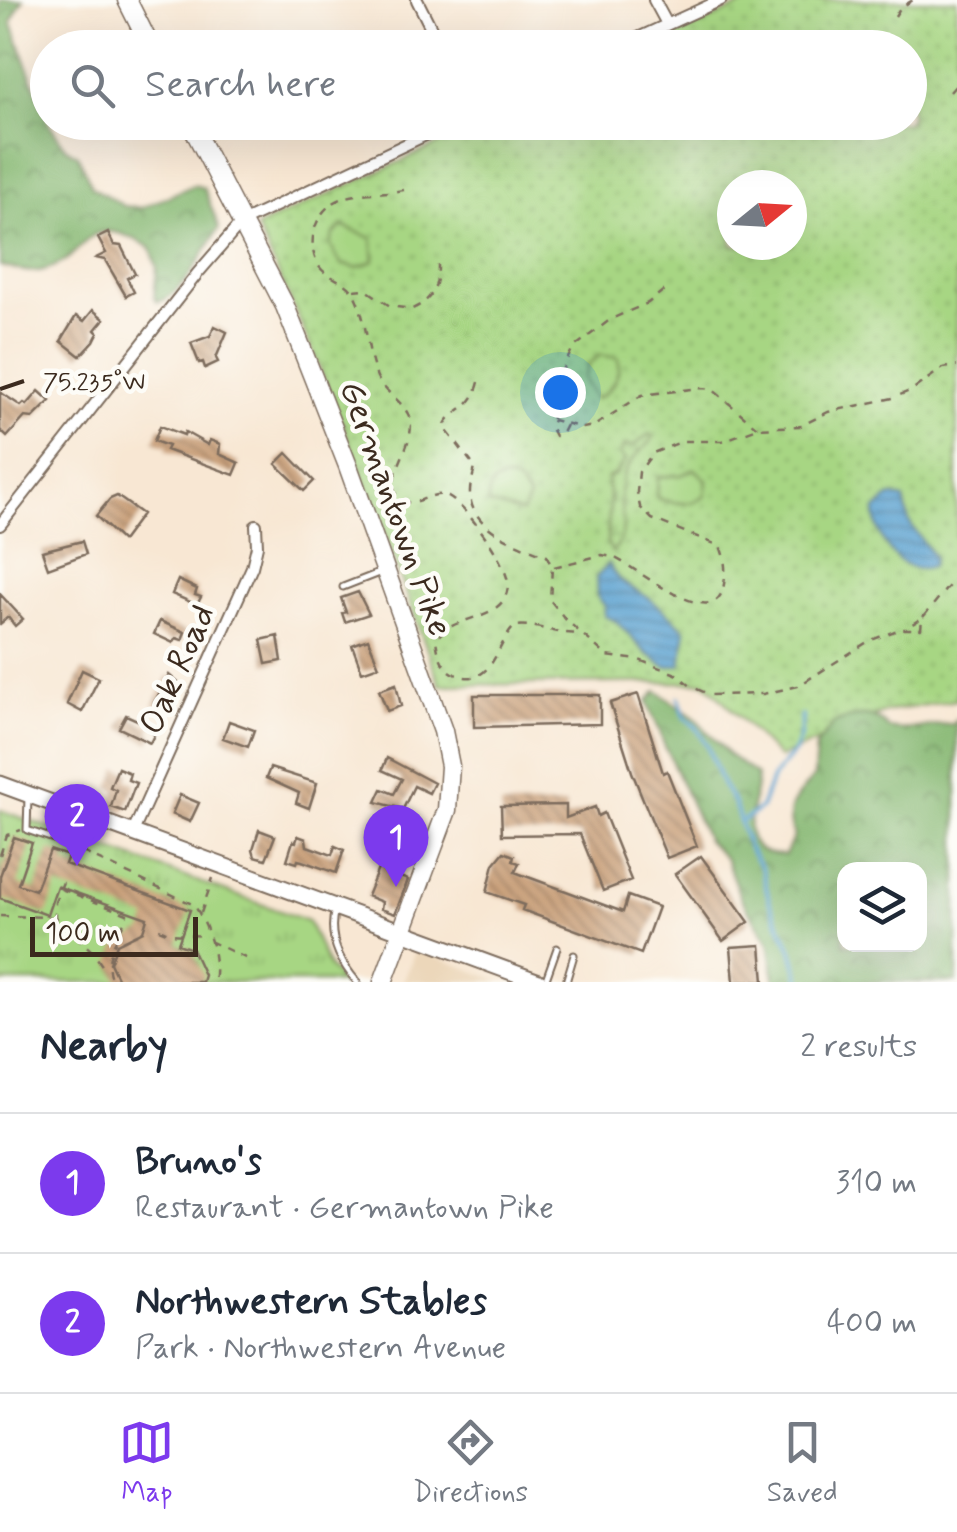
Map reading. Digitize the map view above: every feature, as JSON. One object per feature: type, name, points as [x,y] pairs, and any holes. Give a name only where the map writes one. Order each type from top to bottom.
[{"type":"main road","points":[[127,0],[142,30]]},
{"type":"main road","name":"Germantown Pike","points":[[199,140],[296,332],[443,731],[450,766],[446,810],[384,982]]},
{"type":"street","points":[[417,0],[432,30]]},
{"type":"street","points":[[654,0],[667,24]]},
{"type":"street","points":[[654,30],[720,0]]},
{"type":"street","points":[[0,525],[196,274],[242,222],[415,140]]},
{"type":"street","name":"Oak Road","points":[[133,832],[252,567],[257,546],[256,524]]},
{"type":"street","points":[[0,784],[542,982]]},
{"type":"lane","points":[[343,587],[386,570]]},
{"type":"lane","points":[[28,794],[27,830],[62,842],[85,815]]},
{"type":"lane","points":[[336,906],[332,939],[356,982]]},
{"type":"lane","points":[[542,982],[558,948]]},
{"type":"lane","points":[[566,982],[574,955]]},
{"type":"path","points":[[895,16],[914,0]]},
{"type":"path","points":[[950,92],[957,84]]},
{"type":"path","points":[[404,190],[356,193],[333,202],[318,218],[313,247],[320,268],[352,290],[367,331],[377,378],[402,405],[411,426],[407,450],[394,475],[395,491],[409,502],[438,494],[454,500],[482,532],[507,576],[508,588],[499,606],[449,626],[440,634],[436,640],[443,664],[456,675],[483,672],[492,665],[510,630],[520,624],[560,634],[580,633]]},
{"type":"path","points":[[352,290],[365,289],[390,306],[412,310],[432,295],[438,265]]},
{"type":"path","points":[[566,425],[555,436],[550,426],[550,406],[555,384],[573,348],[611,319],[648,303],[664,290]]},
{"type":"path","points":[[552,568],[602,554],[624,561],[654,583],[692,601],[718,600],[725,558],[720,546],[652,519],[640,507],[639,472],[653,454],[683,441],[722,441],[758,428],[802,426],[828,412],[893,398],[943,368],[957,366]]},
{"type":"path","points":[[479,382],[470,404],[444,422],[444,428],[475,467],[470,488],[473,506],[491,529],[547,556],[552,568],[550,600],[607,656],[639,660],[676,674],[700,692],[738,696],[798,686],[848,652],[922,618],[956,579]]},
{"type":"path","points":[[553,420],[583,428],[594,426],[642,394],[701,388],[712,389],[758,428]]},
{"type":"path","points":[[906,628],[922,629],[922,618]]},
{"type":"path","points":[[0,855],[7,835],[27,830]]},
{"type":"path","points":[[62,842],[186,899],[200,914],[216,966],[214,982]]},
{"type":"path","points":[[200,914],[211,881],[222,865]]},
{"type":"path","points":[[63,882],[56,916],[93,952],[113,982]]},
{"type":"path","points":[[61,889],[127,914],[108,961],[109,976]]},
{"type":"path","points":[[0,916],[56,916]]},
{"type":"path","points":[[158,929],[208,938],[220,949],[246,959]]},
{"type":"shaded area","points":[[416,949],[503,982],[403,982]]},
{"type":"green space","points":[[0,0],[23,0],[11,21],[30,73],[30,140],[60,140],[78,155],[92,187],[124,206],[142,208],[194,185],[204,188],[219,228],[177,290],[158,302],[154,298],[157,268],[151,248],[110,232],[97,233],[70,257],[39,271],[0,266]]},
{"type":"green space","points":[[754,0],[957,0],[957,700],[885,712],[779,758],[705,682],[440,685],[376,511],[283,283],[256,227],[448,140],[927,140],[927,30],[688,30]]},
{"type":"green space","points":[[342,226],[372,238],[374,261],[357,268],[341,264],[330,245]]},
{"type":"green space","points":[[600,355],[618,358],[618,370],[610,388],[595,399],[583,378],[589,364]]},
{"type":"green space","points":[[649,434],[653,437],[650,443],[633,459],[624,475],[623,529],[612,552],[607,542],[607,478],[616,474],[625,460],[620,454],[624,446],[634,446]]},
{"type":"green space","points":[[695,469],[707,480],[705,496],[688,503],[657,498],[658,477]]},
{"type":"green space","points":[[507,479],[517,482],[529,498],[522,513],[488,504],[492,486]]},
{"type":"green space","points":[[657,691],[696,719],[730,756],[757,775],[751,838],[767,853],[785,855],[794,836],[791,809],[814,776],[816,746],[834,723],[863,716],[876,718],[888,728],[905,729],[954,724],[957,718],[957,982],[775,982],[769,942],[741,899],[726,860],[707,840],[647,701]]},
{"type":"green space","points":[[0,810],[308,921],[329,968],[342,982],[0,982]]},
{"type":"water","points":[[890,496],[904,499],[909,522],[934,557],[932,566],[911,567],[885,544],[875,511]]},
{"type":"water","points":[[609,563],[621,581],[650,599],[686,631],[681,665],[666,667],[646,653],[616,621],[604,616],[605,606],[597,596],[596,578]]},
{"type":"building","points":[[108,233],[114,245],[121,246],[135,274],[127,278],[134,292],[126,296],[105,260],[96,258],[106,253],[98,238]]},
{"type":"building","points":[[93,310],[104,319],[95,330],[98,333],[94,341],[80,356],[61,341],[76,316],[84,321]]},
{"type":"building","points":[[215,326],[227,332],[216,358],[218,362],[205,368],[191,343],[210,336]]},
{"type":"building","points":[[39,391],[50,401],[33,418],[25,417],[7,437],[0,430],[0,392],[21,406],[27,405]]},
{"type":"building","points":[[160,426],[184,435],[185,432],[208,445],[210,440],[220,444],[219,454],[239,463],[234,475],[166,450],[168,446],[154,441]]},
{"type":"building","points":[[287,453],[314,481],[304,491],[276,464]]},
{"type":"building","points":[[117,496],[142,514],[122,541],[96,516]]},
{"type":"building","points":[[82,541],[86,554],[48,568],[42,551]]},
{"type":"building","points":[[178,580],[197,589],[195,595],[201,597],[197,605],[172,594]]},
{"type":"building","points":[[358,592],[369,614],[345,622],[341,598]]},
{"type":"building","points":[[0,594],[23,619],[15,626],[8,617],[0,624]]},
{"type":"building","points":[[160,621],[185,632],[182,640],[176,638],[173,643],[154,634]]},
{"type":"building","points":[[278,636],[282,661],[266,664],[261,640]]},
{"type":"building","points":[[368,639],[379,666],[362,672],[352,645]]},
{"type":"building","points":[[82,670],[99,678],[82,712],[67,704]]},
{"type":"building","points":[[169,675],[180,684],[169,710],[163,707],[162,711],[154,703]]},
{"type":"building","points":[[396,684],[401,706],[387,711],[379,690]]},
{"type":"building","points":[[638,694],[663,773],[667,771],[697,846],[667,858],[632,772],[610,703]]},
{"type":"building","points":[[474,695],[600,695],[600,724],[474,727]]},
{"type":"building","points":[[126,715],[153,727],[150,743],[119,728]]},
{"type":"building","points":[[229,721],[254,730],[248,747],[223,738]]},
{"type":"building","points":[[387,758],[434,783],[429,793],[414,786],[403,809],[376,802],[382,789],[394,794],[402,779],[382,770]]},
{"type":"building","points":[[118,768],[130,773],[128,780],[136,783],[125,812],[111,807],[116,790],[110,787]]},
{"type":"building","points":[[270,768],[317,783],[309,808],[296,803],[299,793],[266,778]]},
{"type":"building","points":[[180,795],[199,803],[190,822],[172,814]]},
{"type":"building","points":[[566,805],[566,818],[595,807],[598,816],[604,813],[631,880],[603,891],[580,834],[502,835],[501,806]]},
{"type":"building","points":[[259,830],[275,836],[266,859],[255,856],[253,849]]},
{"type":"building","points":[[298,836],[306,839],[307,846],[332,855],[335,846],[344,850],[336,873],[287,860]]},
{"type":"building","points":[[14,837],[32,843],[18,884],[35,890],[50,850],[68,856],[65,864],[190,910],[178,944],[192,949],[204,975],[202,982],[119,982],[110,963],[117,944],[143,931],[147,918],[57,886],[47,915],[0,898],[0,876]]},
{"type":"building","points":[[387,847],[400,853],[392,874],[408,880],[395,914],[381,909],[382,902],[367,896]]},
{"type":"building","points":[[504,852],[519,863],[515,872],[623,912],[628,896],[658,907],[641,954],[522,910],[524,905],[487,892],[494,864]]},
{"type":"building","points":[[701,856],[749,922],[723,941],[675,874]]},
{"type":"building","points":[[761,945],[764,982],[734,982],[731,947]]},
{"type":"waterway","points":[[679,698],[685,717],[707,745],[734,803],[748,847],[762,869],[770,904],[792,950],[801,982]]},
{"type":"waterway","points":[[741,822],[761,808],[772,778],[795,751],[802,716]]},
{"type":"place","name":"Northwestern Stables","points":[[77,866]]},
{"type":"place","name":"Bruno's","points":[[396,887]]}]
